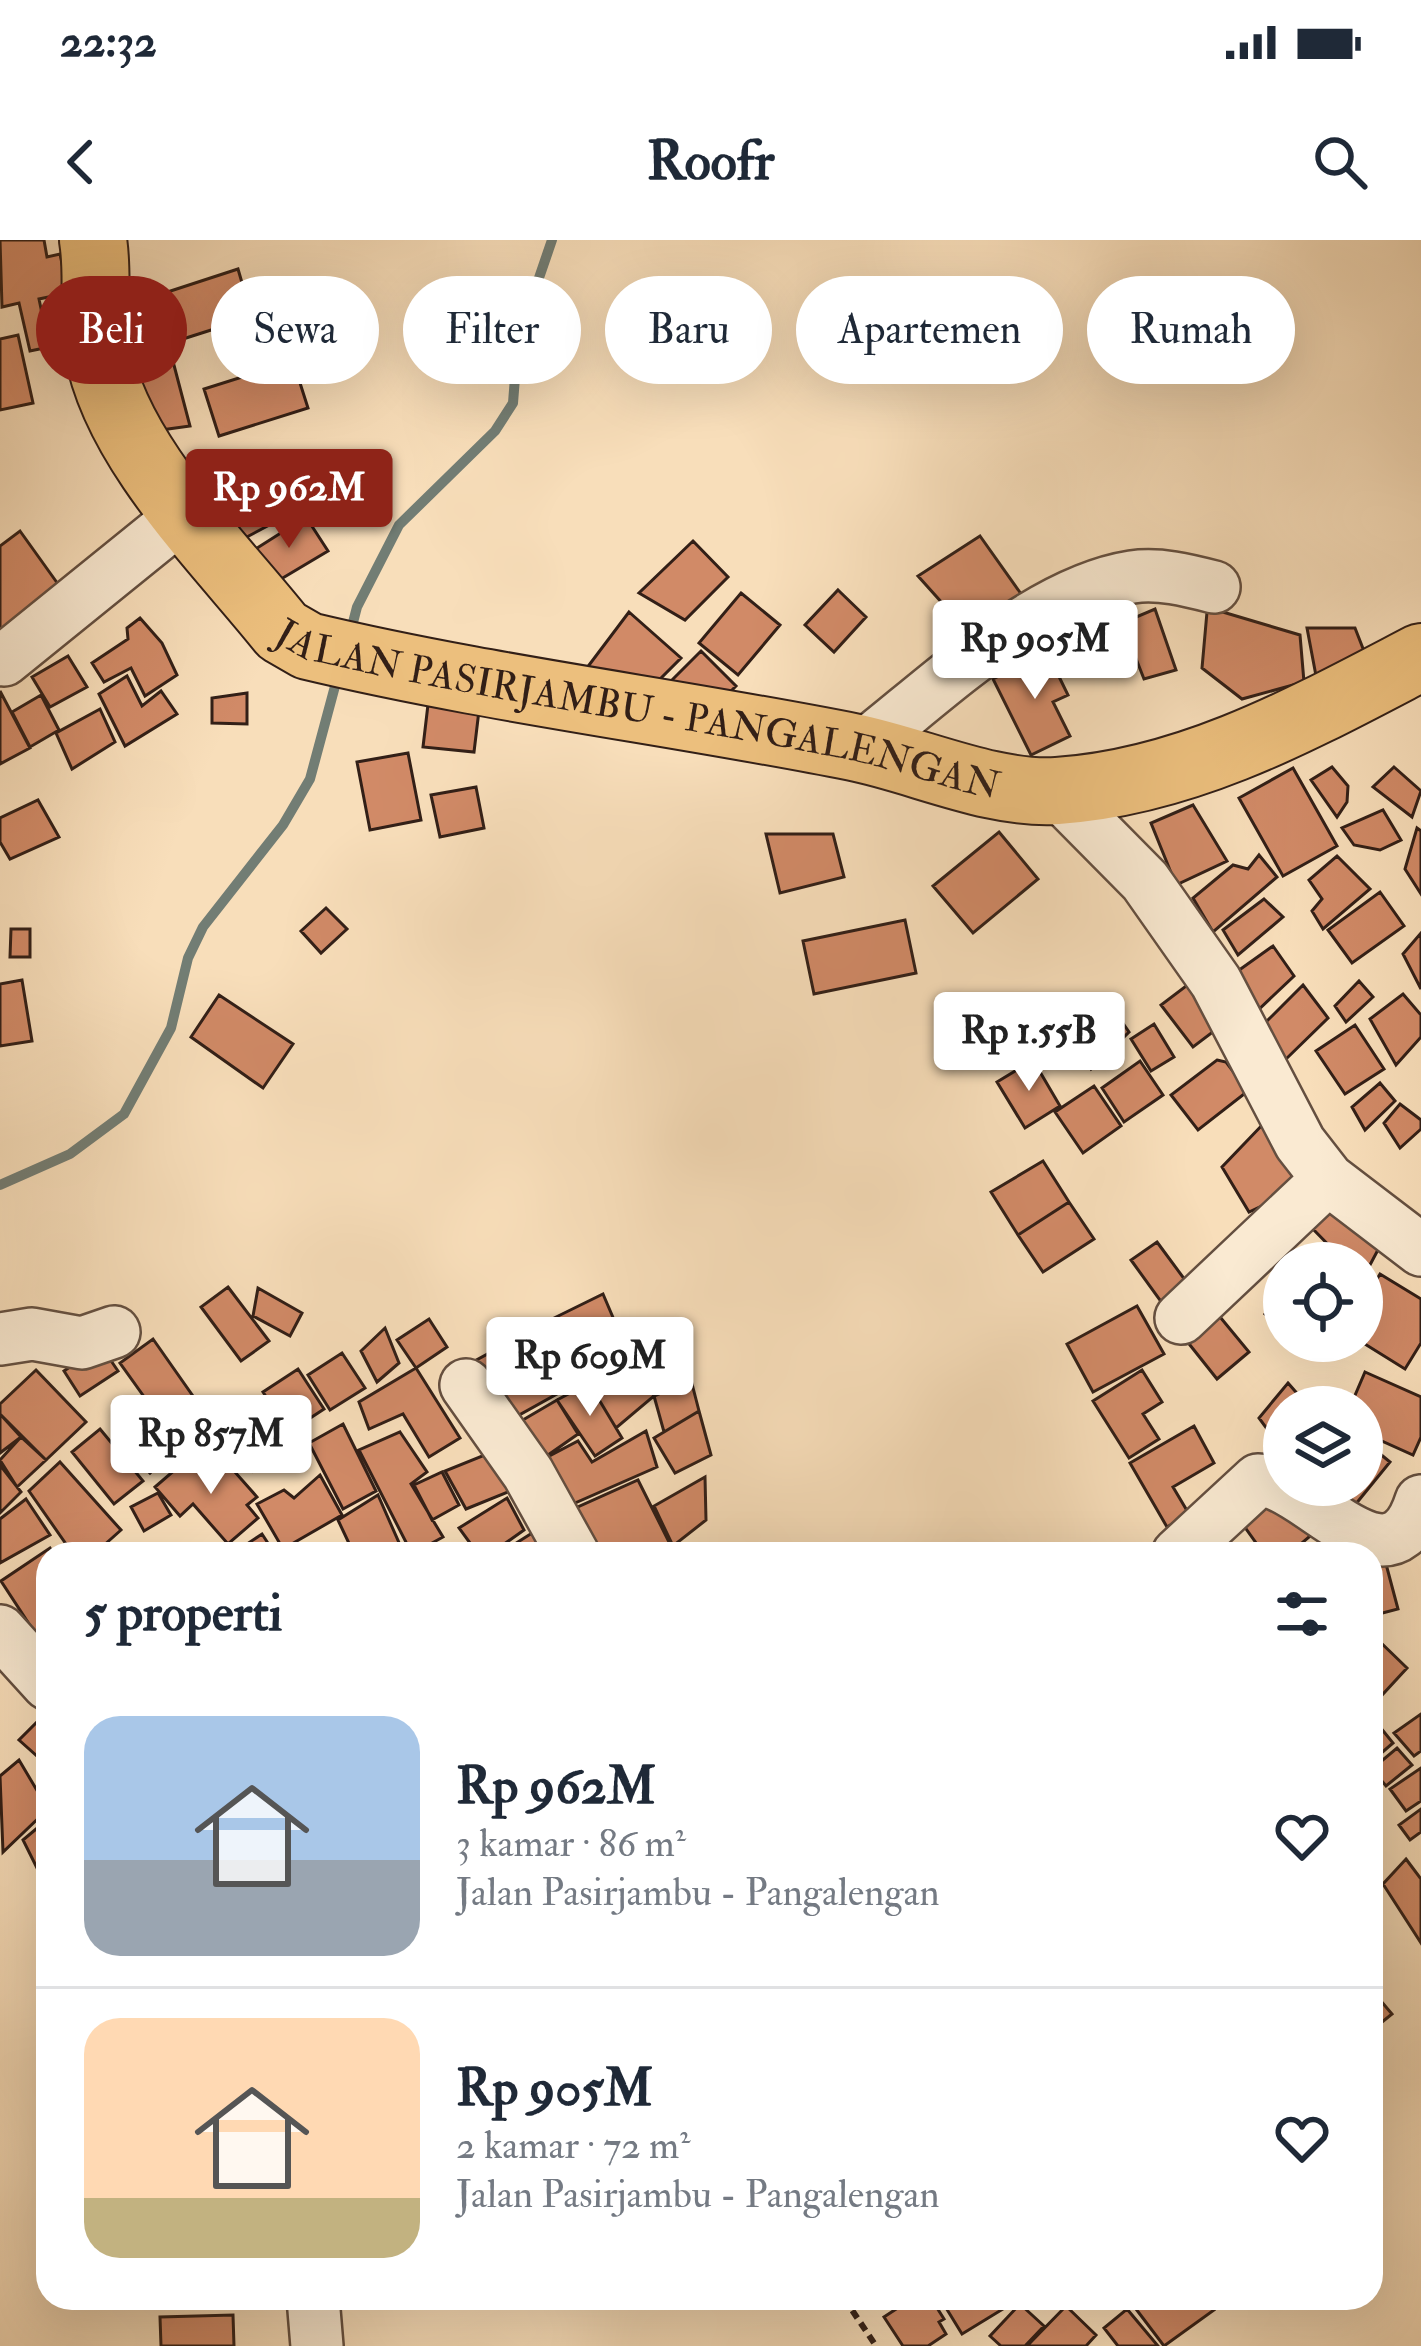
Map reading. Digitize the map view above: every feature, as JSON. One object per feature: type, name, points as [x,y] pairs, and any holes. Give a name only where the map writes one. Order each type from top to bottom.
[{"type":"main road","name":"JALAN PASIRJAMBU - PANGALENGAN","points":[[93,240],[97,349],[114,407],[138,453],[282,631],[330,651],[860,749],[1010,786],[1056,791],[1157,772],[1247,747],[1421,657]]},
{"type":"street","points":[[4,660],[188,512]]},
{"type":"street","points":[[860,749],[1019,627],[1080,593],[1132,577],[1174,577],[1214,587]]},
{"type":"street","points":[[1056,791],[1145,881],[1216,982],[1300,1142],[1328,1179],[1421,1250]]},
{"type":"street","points":[[1181,1318],[1328,1179]]},
{"type":"street","points":[[0,1339],[32,1334],[82,1343],[113,1332]]},
{"type":"street","points":[[466,1384],[528,1473],[566,1542]]},
{"type":"street","points":[[1191,1542],[1258,1480],[1281,1484],[1349,1532],[1372,1538],[1392,1538],[1406,1528],[1421,1501]]},
{"type":"street","points":[[0,1631],[36,1671]]},
{"type":"street","points":[[314,2310],[317,2346]]},
{"type":"path","points":[[852,2310],[876,2346]]},
{"type":"building","points":[[0,240],[44,240],[47,257],[60,254],[65,276],[36,276],[36,350],[30,351],[19,303],[2,307]]},
{"type":"building","points":[[211,278],[211,330],[187,338],[187,286]]},
{"type":"building","points":[[18,335],[33,403],[0,410],[0,339]]},
{"type":"building","points":[[130,384],[179,384],[190,426],[139,433]]},
{"type":"building","points":[[220,384],[300,384],[308,408],[219,436],[204,389]]},
{"type":"building","points":[[220,456],[243,488],[220,504],[197,473]]},
{"type":"building","points":[[308,461],[326,495],[243,539],[224,505]]},
{"type":"building","points":[[306,517],[328,551],[271,585],[251,552]]},
{"type":"building","points":[[20,531],[68,598],[0,642],[0,546]]},
{"type":"building","points":[[980,536],[1024,598],[979,644],[918,576]]},
{"type":"building","points":[[693,541],[728,577],[685,620],[639,593]]},
{"type":"building","points":[[838,590],[866,617],[834,652],[805,625]]},
{"type":"building","points":[[741,593],[780,625],[738,675],[699,643]]},
{"type":"building","points":[[1155,609],[1176,670],[1144,679],[1122,623]]},
{"type":"building","points":[[1216,610],[1300,635],[1304,682],[1242,699],[1202,668],[1207,612]]},
{"type":"building","points":[[629,612],[681,658],[637,702],[577,681]]},
{"type":"building","points":[[140,618],[162,643],[177,675],[145,696],[131,668],[104,682],[92,663],[128,639],[127,628]]},
{"type":"building","points":[[1307,628],[1355,628],[1371,669],[1320,697]]},
{"type":"building","points":[[701,651],[736,686],[708,714],[654,698]]},
{"type":"building","points":[[1047,652],[1068,695],[1053,702],[1070,736],[1031,755],[993,679]]},
{"type":"building","points":[[68,656],[87,687],[50,707],[32,677]]},
{"type":"building","points":[[127,676],[142,706],[161,691],[177,714],[125,746],[99,694]]},
{"type":"building","points":[[0,691],[30,748],[0,764]]},
{"type":"building","points":[[247,693],[247,724],[212,723],[212,698]]},
{"type":"building","points":[[41,695],[59,730],[30,747],[12,712]]},
{"type":"building","points":[[429,696],[480,702],[474,752],[423,747]]},
{"type":"building","points":[[100,709],[115,742],[72,769],[56,733]]},
{"type":"building","points":[[408,753],[421,820],[370,830],[357,762]]},
{"type":"building","points":[[1332,767],[1348,786],[1347,802],[1337,817],[1311,780]]},
{"type":"building","points":[[1394,767],[1421,791],[1412,817],[1373,787]]},
{"type":"building","points":[[1293,768],[1337,846],[1283,876],[1239,798]]},
{"type":"building","points":[[476,787],[484,828],[440,837],[431,795]]},
{"type":"building","points":[[38,800],[59,837],[10,859],[0,842],[0,818]]},
{"type":"building","points":[[1193,805],[1227,861],[1176,885],[1151,823]]},
{"type":"building","points":[[1383,810],[1401,840],[1380,850],[1354,845],[1342,828]]},
{"type":"building","points":[[1417,828],[1421,831],[1421,894],[1405,869]]},
{"type":"building","points":[[999,832],[1038,879],[973,933],[933,886]]},
{"type":"building","points":[[766,834],[833,834],[844,877],[780,893]]},
{"type":"building","points":[[1259,855],[1277,877],[1213,932],[1193,898],[1233,865],[1248,869]]},
{"type":"building","points":[[1337,856],[1370,889],[1323,929],[1312,911],[1322,899],[1309,880]]},
{"type":"building","points":[[1380,892],[1404,926],[1352,963],[1328,930]]},
{"type":"building","points":[[1264,899],[1283,917],[1238,955],[1223,930]]},
{"type":"building","points":[[326,908],[347,929],[321,953],[301,931]]},
{"type":"building","points":[[905,920],[916,973],[814,994],[803,941]]},
{"type":"building","points":[[11,929],[30,929],[30,957],[10,957]]},
{"type":"building","points":[[1421,933],[1421,989],[1403,954]]},
{"type":"building","points":[[1273,946],[1294,976],[1255,1013],[1235,973]]},
{"type":"building","points":[[22,980],[32,1041],[0,1046],[0,984]]},
{"type":"building","points":[[1194,980],[1226,1022],[1193,1047],[1161,1005]]},
{"type":"building","points":[[1359,981],[1373,997],[1346,1022],[1335,1006]]},
{"type":"building","points":[[1303,985],[1328,1018],[1284,1061],[1262,1026]]},
{"type":"building","points":[[1403,994],[1421,1015],[1421,1037],[1396,1065],[1370,1019]]},
{"type":"building","points":[[219,995],[293,1044],[263,1088],[191,1037]]},
{"type":"building","points":[[1113,1009],[1129,1032],[1091,1069],[1069,1040]]},
{"type":"building","points":[[1154,1024],[1174,1057],[1151,1071],[1131,1039]]},
{"type":"building","points":[[1355,1025],[1384,1069],[1345,1094],[1316,1051]]},
{"type":"building","points":[[1033,1060],[1060,1106],[1025,1128],[997,1082]]},
{"type":"building","points":[[1217,1060],[1226,1062],[1248,1091],[1198,1130],[1171,1095]]},
{"type":"building","points":[[1140,1061],[1163,1095],[1124,1122],[1102,1088]]},
{"type":"building","points":[[1380,1083],[1395,1101],[1365,1130],[1352,1107]]},
{"type":"building","points":[[1094,1086],[1121,1126],[1083,1153],[1055,1112]]},
{"type":"building","points":[[1400,1104],[1421,1120],[1421,1129],[1400,1148],[1384,1123]]},
{"type":"building","points":[[1266,1121],[1310,1183],[1249,1212],[1222,1167]]},
{"type":"building","points":[[1043,1161],[1069,1202],[1018,1235],[991,1192]]},
{"type":"building","points":[[1069,1202],[1094,1239],[1043,1272],[1018,1235]]},
{"type":"building","points":[[1335,1207],[1375,1242],[1326,1242],[1313,1229]]},
{"type":"building","points":[[1157,1242],[1188,1284],[1162,1303],[1131,1260]]},
{"type":"building","points":[[1383,1276],[1421,1299],[1421,1343],[1405,1369],[1383,1355]]},
{"type":"building","points":[[228,1287],[269,1341],[241,1361],[201,1307]]},
{"type":"building","points":[[258,1288],[302,1313],[290,1336],[253,1316]]},
{"type":"building","points":[[603,1294],[629,1355],[589,1383],[550,1320]]},
{"type":"building","points":[[1137,1306],[1164,1354],[1093,1392],[1067,1344]]},
{"type":"building","points":[[1211,1306],[1249,1352],[1217,1379],[1178,1330]]},
{"type":"building","points":[[429,1319],[447,1347],[416,1368],[397,1340]]},
{"type":"building","points":[[550,1320],[573,1385],[505,1423],[460,1369]]},
{"type":"building","points":[[385,1328],[399,1363],[377,1382],[361,1351]]},
{"type":"building","points":[[153,1339],[202,1409],[170,1433],[120,1363]]},
{"type":"building","points":[[101,1346],[118,1371],[80,1396],[64,1371]]},
{"type":"building","points":[[342,1353],[365,1388],[330,1410],[308,1375]]},
{"type":"building","points":[[632,1355],[654,1396],[616,1428],[589,1383]]},
{"type":"building","points":[[416,1368],[460,1438],[429,1457],[403,1414],[369,1429],[359,1402]]},
{"type":"building","points":[[298,1369],[324,1409],[289,1432],[263,1392]]},
{"type":"building","points":[[36,1370],[86,1422],[46,1460],[0,1414],[0,1404]]},
{"type":"building","points":[[1142,1370],[1162,1402],[1143,1414],[1159,1439],[1129,1458],[1093,1401]]},
{"type":"building","points":[[1365,1372],[1421,1397],[1421,1437],[1413,1455],[1383,1441],[1383,1386],[1359,1386]]},
{"type":"building","points":[[691,1380],[699,1411],[664,1432],[654,1396]]},
{"type":"building","points":[[589,1383],[622,1438],[595,1456],[557,1400]]},
{"type":"building","points":[[247,1400],[284,1447],[253,1471],[217,1422]]},
{"type":"building","points":[[557,1400],[578,1434],[538,1462],[516,1424]]},
{"type":"building","points":[[139,1410],[176,1447],[150,1473],[113,1435]]},
{"type":"building","points":[[699,1411],[711,1455],[675,1473],[654,1438]]},
{"type":"building","points":[[0,1414],[21,1437],[0,1453]]},
{"type":"building","points":[[343,1424],[376,1491],[343,1509],[309,1443]]},
{"type":"building","points":[[1194,1426],[1214,1463],[1173,1487],[1189,1514],[1167,1527],[1130,1463]]},
{"type":"building","points":[[100,1429],[143,1481],[114,1504],[72,1452]]},
{"type":"building","points":[[646,1431],[657,1467],[559,1510],[538,1462],[578,1441],[592,1462]]},
{"type":"building","points":[[400,1432],[427,1472],[411,1484],[443,1537],[434,1542],[406,1542],[359,1450]]},
{"type":"building","points":[[21,1437],[46,1460],[17,1487],[0,1460]]},
{"type":"building","points":[[492,1452],[518,1488],[466,1509],[445,1471]]},
{"type":"building","points":[[192,1455],[211,1477],[227,1463],[257,1497],[247,1505],[258,1518],[226,1542],[193,1504],[180,1516],[155,1487]]},
{"type":"building","points":[[60,1462],[121,1530],[108,1542],[65,1542],[29,1491]]},
{"type":"building","points":[[0,1465],[21,1492],[0,1513]]},
{"type":"building","points":[[442,1472],[459,1505],[432,1520],[414,1485]]},
{"type":"building","points":[[320,1475],[342,1515],[295,1542],[279,1542],[257,1504],[284,1490],[294,1498]]},
{"type":"building","points":[[705,1477],[706,1520],[678,1542],[671,1542],[654,1506]]},
{"type":"building","points":[[638,1480],[669,1542],[574,1542],[560,1515]]},
{"type":"building","points":[[158,1493],[171,1515],[144,1531],[131,1507]]},
{"type":"building","points":[[378,1495],[399,1542],[348,1542],[338,1520]]},
{"type":"building","points":[[1263,1496],[1263,1506],[1288,1506],[1315,1532],[1303,1542],[1255,1542],[1239,1519]]},
{"type":"building","points":[[507,1498],[524,1530],[507,1542],[469,1542],[459,1528]]},
{"type":"building","points":[[26,1499],[50,1535],[0,1563],[0,1519]]},
{"type":"building","points":[[1334,1506],[1354,1506],[1346,1516]]},
{"type":"building","points":[[548,1523],[560,1542],[518,1542]]},
{"type":"building","points":[[36,1557],[36,1640],[31,1627],[1,1581]]},
{"type":"building","points":[[1383,1564],[1398,1609],[1383,1613]]},
{"type":"building","points":[[1383,1645],[1407,1668],[1383,1694]]},
{"type":"building","points":[[1421,1714],[1421,1751],[1414,1756],[1394,1733]]},
{"type":"building","points":[[36,1723],[36,1755],[19,1740]]},
{"type":"building","points":[[1383,1731],[1393,1743],[1383,1752]]},
{"type":"building","points":[[1397,1748],[1412,1765],[1386,1786],[1383,1760]]},
{"type":"building","points":[[19,1760],[36,1789],[36,1820],[3,1852],[0,1776]]},
{"type":"building","points":[[1421,1768],[1421,1801],[1406,1811],[1390,1789]]},
{"type":"building","points":[[1421,1809],[1421,1832],[1410,1840],[1399,1825]]},
{"type":"building","points":[[36,1829],[36,1866],[23,1840]]},
{"type":"building","points":[[1406,1859],[1421,1879],[1421,1943],[1383,1884]]},
{"type":"building","points":[[895,2310],[938,2310],[946,2334],[928,2346],[903,2346],[884,2317]]},
{"type":"building","points":[[947,2310],[1001,2310],[962,2334]]},
{"type":"building","points":[[1014,2310],[1027,2310],[1044,2326],[1025,2346],[1001,2346],[990,2336]]},
{"type":"building","points":[[1062,2310],[1070,2310],[1096,2335],[1086,2346],[1027,2346]]},
{"type":"building","points":[[1128,2310],[1158,2346],[1118,2346],[1104,2328]]},
{"type":"building","points":[[1137,2310],[1214,2310],[1164,2346]]},
{"type":"building","points":[[233,2315],[234,2346],[161,2346],[160,2317]]},
{"type":"waterway","points":[[350,634],[357,607],[399,525],[495,431],[513,403],[518,339],[552,240]]},
{"type":"waterway","points":[[0,1185],[70,1154],[124,1114],[171,1028],[188,958],[203,927],[283,825],[310,779],[338,675]]}]
